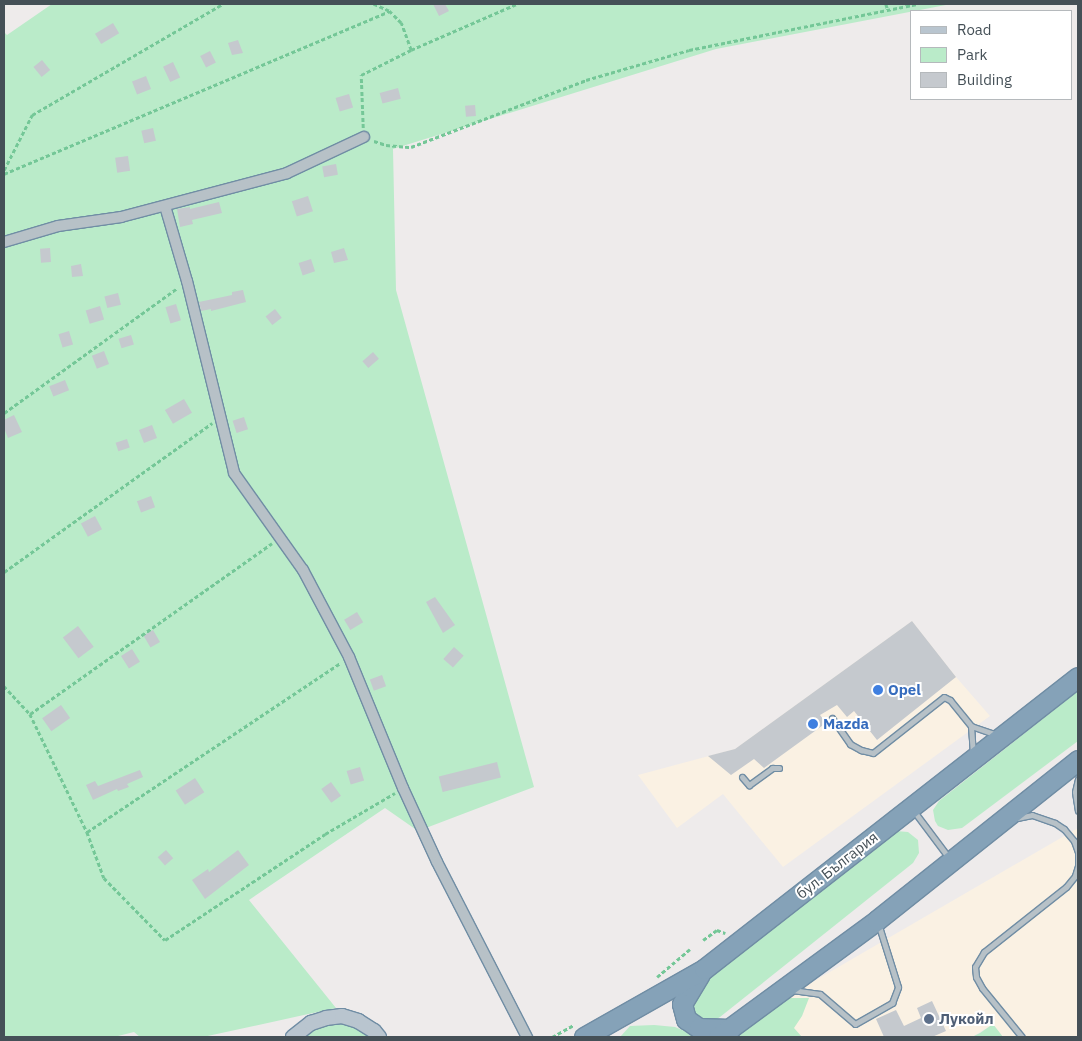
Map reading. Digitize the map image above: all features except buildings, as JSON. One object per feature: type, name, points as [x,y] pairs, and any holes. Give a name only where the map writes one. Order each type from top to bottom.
[{"type":"highway","name":"бул. България","points":[[584,1037],[704,968],[970,763],[1078,677]]},
{"type":"highway","points":[[704,968],[686,995],[682,1004],[683,1012],[692,1025],[724,1033],[877,920],[1078,760]]},
{"type":"main road","points":[[293,1037],[312,1023],[326,1018],[342,1016],[358,1021],[374,1031],[379,1037]]},
{"type":"street","points":[[4,242],[58,226],[121,217],[287,173],[364,137]]},
{"type":"street","points":[[165,206],[187,281],[234,472],[303,570],[350,657],[403,788],[437,862],[527,1037]]},
{"type":"lane","points":[[832,718],[850,744],[872,753],[944,696],[971,726],[1005,735]]},
{"type":"lane","points":[[970,763],[973,752],[971,726]]},
{"type":"lane","points":[[742,777],[749,785],[772,768],[779,768]]},
{"type":"lane","points":[[1078,779],[1075,792],[1078,812]]},
{"type":"lane","points":[[911,808],[952,862]]},
{"type":"lane","points":[[985,834],[1020,816],[1032,815],[1046,819],[1064,829],[1074,841],[1078,852],[1078,866],[1075,876],[1066,887],[984,952],[975,967],[976,977],[982,988],[1022,1037]]},
{"type":"lane","points":[[786,989],[820,994],[855,1024],[892,1003],[898,987],[877,920]]},
{"type":"path","points":[[4,172],[32,116],[223,4]]},
{"type":"path","points":[[373,4],[389,11],[401,23],[411,50]]},
{"type":"path","points":[[517,4],[411,50],[361,75],[360,101],[364,137],[386,146],[411,147],[586,80],[680,52],[918,4]]},
{"type":"path","points":[[886,4],[888,10]]},
{"type":"path","points":[[4,172],[389,11]]},
{"type":"path","points":[[4,413],[187,281]]},
{"type":"path","points":[[4,572],[220,417]]},
{"type":"path","points":[[30,714],[280,537]]},
{"type":"path","points":[[87,832],[350,657]]},
{"type":"path","points":[[4,686],[30,714],[87,832],[104,878],[165,940],[325,834],[403,788]]},
{"type":"path","points":[[703,940],[717,930]]},
{"type":"path","points":[[677,958],[690,949]]},
{"type":"shaded area","points":[[912,621],[956,677],[990,716],[783,867],[723,794],[677,828],[638,775],[735,749]]},
{"type":"shaded area","points":[[1078,828],[1078,1037],[1003,1037],[993,1024],[972,1037],[802,1037],[793,1028],[802,1016],[808,998],[785,998]]},
{"type":"green space","points":[[52,4],[951,4],[910,10],[910,12],[716,49],[393,149],[396,290],[534,787],[418,831],[385,808],[249,900],[336,1008],[203,1037],[140,1037],[134,1032],[114,1037],[4,1037],[4,32],[7,35]]},
{"type":"green space","points":[[1078,691],[1078,741],[962,828],[948,830],[938,826],[933,810],[939,801]]},
{"type":"green space","points":[[896,831],[908,832],[918,840],[919,853],[913,863],[720,1017],[715,1020],[703,1021],[694,1015],[690,998],[696,988]]},
{"type":"green space","points":[[785,998],[809,998],[802,1016],[794,1028],[802,1037],[729,1037]]},
{"type":"green space","points":[[337,1023],[355,1027],[372,1037],[304,1037],[320,1025]]},
{"type":"green space","points":[[993,1024],[1003,1037],[972,1037],[980,1033]]},
{"type":"green space","points":[[654,1025],[675,1027],[694,1035],[691,1037],[620,1037],[630,1026]]},
{"type":"place","name":"Opel","points":[[878,690]]},
{"type":"place","name":"Mazda","points":[[813,724]]},
{"type":"place","name":"Лукойл","points":[[929,1019]]}]
